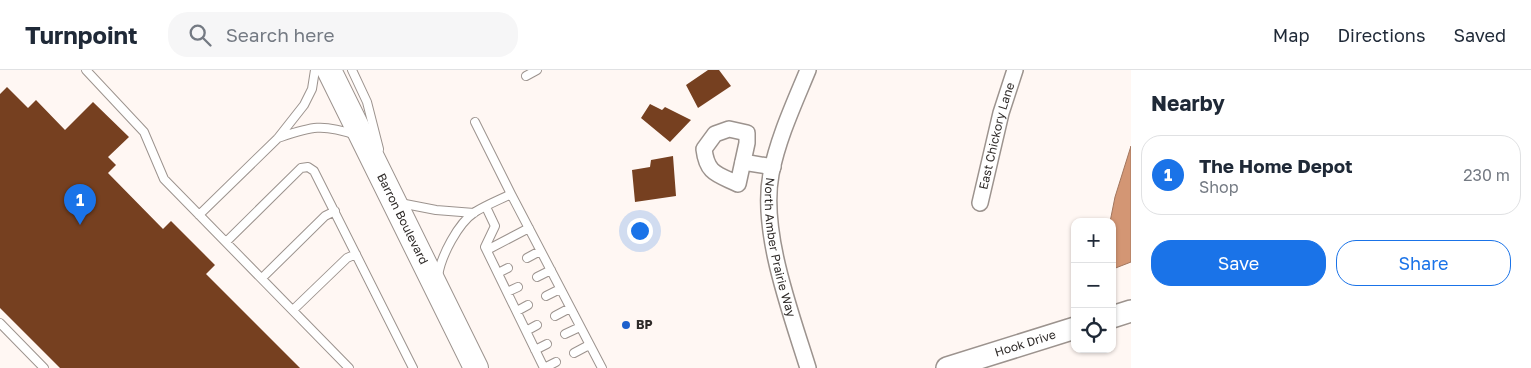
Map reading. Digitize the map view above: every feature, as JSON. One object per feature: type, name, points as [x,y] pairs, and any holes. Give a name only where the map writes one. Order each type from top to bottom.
[{"type":"main road","name":"Barron Boulevard","points":[[329,70],[476,368]]},
{"type":"street","name":"North Amber Prairie Way","points":[[808,70],[784,130],[773,167],[769,199],[770,222],[782,285],[808,368]]},
{"type":"street","name":"East Chickory Lane","points":[[980,203],[1001,113],[1015,70]]},
{"type":"street","points":[[744,162],[773,167]]},
{"type":"street","points":[[1116,316],[1131,311]]},
{"type":"street","name":"Hook Drive","points":[[947,368],[1071,329]]},
{"type":"lane","points":[[86,70],[144,132],[164,179],[349,368]]},
{"type":"lane","points":[[199,215],[278,138],[304,105],[312,88],[315,70]]},
{"type":"lane","points":[[352,70],[367,102],[393,199],[436,210],[474,212],[511,194]]},
{"type":"lane","points":[[526,76],[538,70]]},
{"type":"lane","points":[[475,122],[580,327],[598,367]]},
{"type":"lane","points":[[278,138],[311,127],[337,128],[363,137]]},
{"type":"lane","points":[[226,242],[301,168],[308,167],[314,170],[413,368]]},
{"type":"lane","points":[[486,207],[495,226],[485,247],[486,250],[544,368],[556,362]]},
{"type":"lane","points":[[262,278],[325,216],[335,211]]},
{"type":"lane","points":[[436,286],[439,270],[448,248],[459,229],[474,212]]},
{"type":"lane","points":[[486,250],[529,228]]},
{"type":"lane","points":[[527,258],[540,251]]},
{"type":"lane","points":[[292,310],[346,258],[356,254]]},
{"type":"lane","points":[[498,273],[508,268]]},
{"type":"lane","points":[[537,277],[550,270]]},
{"type":"lane","points":[[507,292],[518,287]]},
{"type":"lane","points":[[546,296],[560,289]]},
{"type":"lane","points":[[517,311],[528,305]]},
{"type":"lane","points":[[555,316],[570,308]]},
{"type":"lane","points":[[0,323],[44,368]]},
{"type":"lane","points":[[526,331],[537,325]]},
{"type":"lane","points":[[565,334],[580,327]]},
{"type":"lane","points":[[535,350],[547,344]]},
{"type":"lane","points":[[574,352],[589,345]]},
{"type":"shaded area","points":[[1131,146],[1131,262],[1116,268],[1116,218],[1111,218],[1115,197]]},
{"type":"building","points":[[708,70],[719,70],[731,86],[698,108],[686,85]]},
{"type":"building","points":[[7,87],[28,108],[36,100],[65,130],[93,102],[129,137],[108,157],[116,165],[108,173],[163,229],[171,221],[215,265],[206,274],[300,368],[60,368],[0,308],[0,94]]},
{"type":"building","points":[[650,104],[662,110],[665,107],[691,120],[670,142],[641,118]]},
{"type":"building","points":[[673,156],[676,196],[635,202],[632,170],[650,167],[651,160]]},
{"type":"place","name":"The Home Depot","points":[[80,225]]},
{"type":"place","name":"BP","points":[[626,325]]}]
